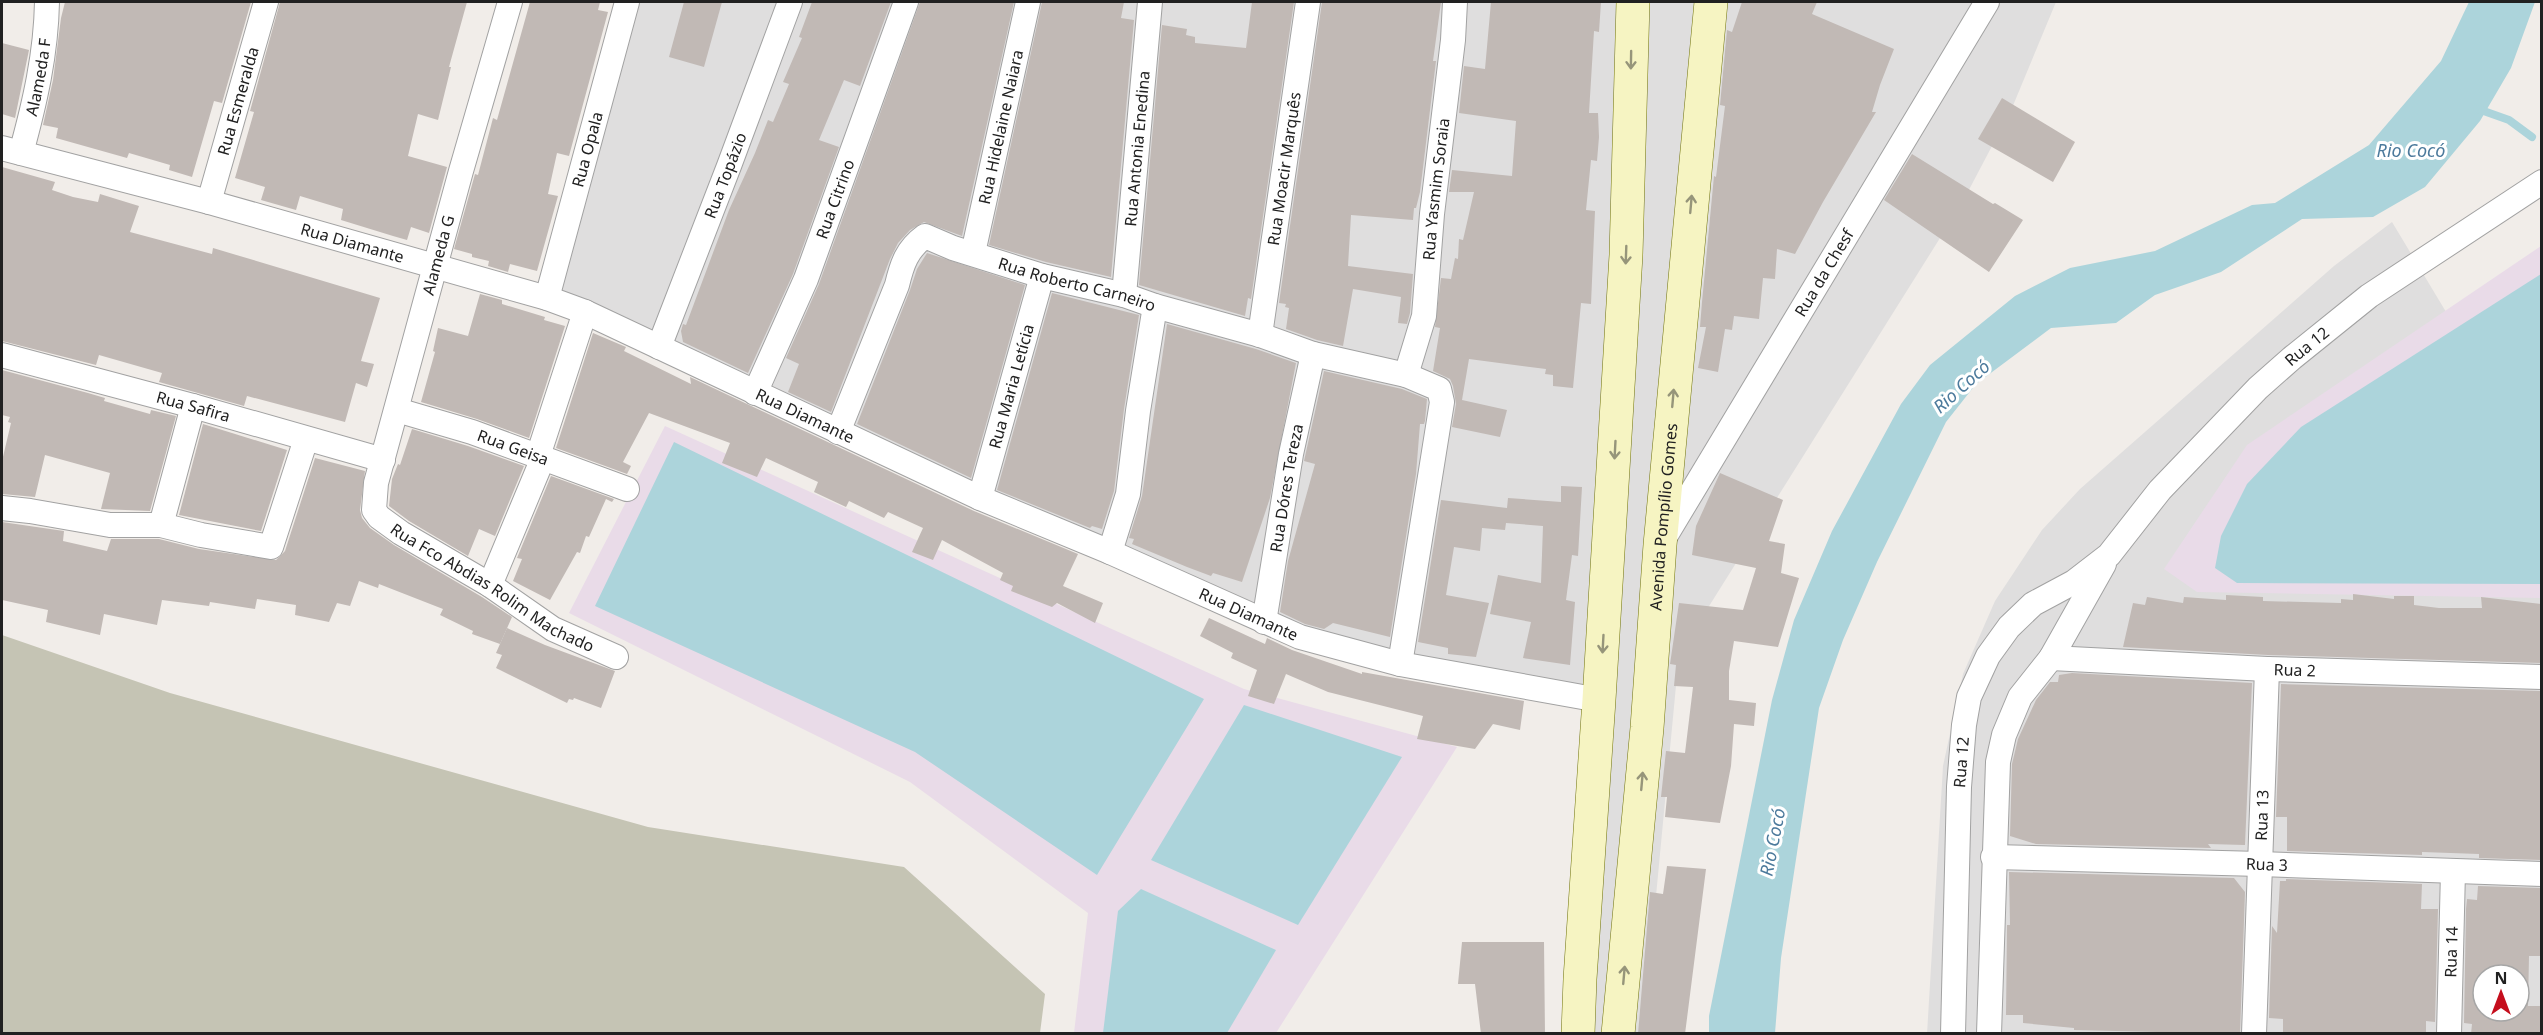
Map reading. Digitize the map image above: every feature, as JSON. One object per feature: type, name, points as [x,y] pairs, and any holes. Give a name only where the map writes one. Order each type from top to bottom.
[{"type":"main road","points":[[1578,1034],[1626,255],[1633,2]]},
{"type":"main road","name":"Avenida Pompílio Gomes","points":[[1618,1034],[1647,728],[1660,545],[1711,2]]},
{"type":"street","name":"Alameda F","points":[[11,150],[35,101],[46,41],[47,2]]},
{"type":"street","name":"Rua Esmeralda","points":[[209,202],[266,2]]},
{"type":"street","name":"Alameda G","points":[[374,510],[375,491],[383,460],[510,2]]},
{"type":"street","name":"Rua Opala","points":[[547,298],[627,2]]},
{"type":"street","name":"Rua Topázio","points":[[659,347],[790,2]]},
{"type":"street","name":"Rua Citrino","points":[[755,393],[806,279],[906,2]]},
{"type":"street","name":"Rua Hidelaine Naiara","points":[[973,253],[1028,2]]},
{"type":"street","name":"Rua Antonia Enedina","points":[[1124,294],[1150,2]]},
{"type":"street","name":"Rua Moacir Marquês","points":[[1260,335],[1308,2]]},
{"type":"street","name":"Rua Yasmim Soraia","points":[[1406,375],[1424,316],[1432,214],[1453,40],[1455,2]]},
{"type":"street","name":"Rua da Chesf","points":[[1660,545],[1987,2]]},
{"type":"street","name":"Rua Diamante","points":[[11,150],[209,202],[547,298],[585,312],[980,498],[1110,552],[1300,638],[1400,664],[1599,700]]},
{"type":"street","name":"Rua 12","points":[[1989,1034],[1993,858],[1998,762],[2004,735],[2020,697],[2050,658],[2109,555],[2160,489],[2258,388],[2292,358],[2369,296],[2541,182]]},
{"type":"street","name":"Rua Roberto Carneiro","points":[[838,432],[908,251],[925,236],[1042,276],[1124,294],[1155,306],[1260,335],[1313,354],[1406,375],[1439,389],[1442,402],[1400,664]]},
{"type":"street","name":"Rua Maria Letícia","points":[[980,498],[1042,276]]},
{"type":"street","points":[[1110,552],[1128,494],[1138,411],[1155,306]]},
{"type":"street","points":[[490,585],[541,457],[585,312]]},
{"type":"street","name":"Rua Dóres Tereza","points":[[1264,621],[1291,454],[1313,354]]},
{"type":"street","name":"Rua Safira","points":[[2,356],[193,406],[383,460]]},
{"type":"street","points":[[161,525],[193,406]]},
{"type":"street","name":"Rua Geisa","points":[[398,410],[472,432],[627,489]]},
{"type":"street","points":[[2,508],[110,525],[161,525],[201,535],[271,547],[306,439]]},
{"type":"street","name":"Rua Fco Abdias Rolim Machado","points":[[374,510],[379,517],[401,533],[490,585],[553,629],[616,657]]},
{"type":"street","name":"Rua 12","points":[[1953,1034],[1959,787],[1969,697],[1988,656],[2009,627],[2033,604],[2074,582],[2109,555]]},
{"type":"street","name":"Rua 2","points":[[2050,658],[2267,669],[2541,677]]},
{"type":"street","name":"Rua 13","points":[[2254,1034],[2267,669]]},
{"type":"street","name":"Rua 3","points":[[1993,858],[2541,874]]},
{"type":"street","name":"Rua 14","points":[[2449,1034],[2453,871]]},
{"type":"shaded area","points":[[628,2],[2056,2],[2012,108],[1962,203],[1679,654],[1643,1033],[1563,1033],[1583,690],[1295,634],[550,297]]},
{"type":"shaded area","points":[[2392,222],[2541,470],[2541,1033],[1927,1034],[1943,766],[1963,674],[1995,601],[2042,530],[2080,489],[2334,266]]},
{"type":"shaded area","points":[[2541,246],[2541,598],[2197,592],[2164,569],[2247,445]]},
{"type":"shaded area","points":[[665,426],[1244,689],[1457,747],[1276,1033],[1074,1033],[1088,913],[910,782],[569,613]]},
{"type":"shaded area","points":[[2,635],[170,693],[648,827],[904,867],[1045,994],[1040,1033],[2,1033]]},
{"type":"water","name":"Rio Cocó","points":[[2469,2],[2535,2],[2511,68],[2480,121],[2425,187],[2373,217],[2302,219],[2221,272],[2155,295],[2116,323],[2051,328],[1976,384],[1946,422],[1877,562],[1843,640],[1819,708],[1781,958],[1775,1033],[1709,1033],[1709,1016],[1772,700],[1794,620],[1832,531],[1901,404],[1930,365],[2015,296],[2070,268],[2155,251],[2252,205],[2275,203],[2369,145],[2441,61]]},
{"type":"water","points":[[2541,274],[2541,584],[2237,583],[2215,568],[2221,536],[2247,484],[2301,427]]},
{"type":"water","points":[[674,442],[1204,699],[1097,875],[915,752],[595,606]]},
{"type":"water","points":[[1244,705],[1402,757],[1298,925],[1151,860]]},
{"type":"water","points":[[1141,889],[1276,950],[1227,1033],[1103,1033],[1118,911]]},
{"type":"building","points":[[65,2],[251,2],[222,103],[214,101],[192,177],[169,170],[170,165],[129,153],[127,158],[56,138],[58,128],[43,125],[53,80]]},
{"type":"building","points":[[280,2],[467,2],[449,67],[451,67],[438,120],[418,114],[408,156],[447,167],[429,233],[411,227],[407,240],[393,236],[341,220],[343,209],[300,196],[296,210],[261,200],[265,187],[235,178],[254,112],[250,111]]},
{"type":"building","points":[[530,2],[600,2],[598,10],[608,12],[569,156],[557,153],[548,194],[558,196],[537,271],[510,264],[508,272],[488,266],[489,261],[454,249],[475,174],[478,175],[493,118],[497,120]]},
{"type":"building","points":[[684,2],[722,2],[704,67],[669,57]]},
{"type":"building","points":[[812,2],[891,2],[860,86],[844,80],[819,140],[839,147],[793,274],[748,373],[683,342],[681,331],[683,324],[686,325],[729,210],[768,120],[773,122],[789,84],[783,82],[802,38],[799,37]]},
{"type":"building","points":[[920,2],[1014,2],[962,236],[924,222],[910,230],[898,243],[831,412],[788,392],[799,364],[786,358],[819,284]]},
{"type":"building","points":[[1042,2],[1124,2],[1121,18],[1134,20],[1111,277],[1046,262],[989,245]]},
{"type":"building","points":[[1252,2],[1294,2],[1251,299],[1248,298],[1245,316],[1139,285],[1162,25],[1187,29],[1186,35],[1195,37],[1195,43],[1246,48]]},
{"type":"building","points":[[1322,2],[1441,2],[1420,192],[1416,208],[1414,208],[1413,220],[1351,215],[1348,266],[1413,274],[1407,324],[1398,323],[1401,297],[1353,289],[1343,346],[1286,329],[1289,308],[1285,307],[1286,304],[1279,303]]},
{"type":"building","points":[[1491,2],[1601,2],[1599,32],[1594,31],[1589,113],[1598,113],[1599,137],[1597,161],[1591,160],[1586,210],[1595,211],[1591,304],[1581,303],[1573,388],[1553,386],[1553,375],[1545,374],[1546,369],[1469,359],[1462,400],[1507,410],[1500,437],[1452,427],[1456,404],[1453,386],[1450,379],[1433,371],[1440,328],[1435,327],[1441,278],[1451,279],[1455,258],[1458,259],[1459,239],[1463,240],[1474,192],[1449,192],[1452,170],[1512,176],[1516,121],[1459,113],[1464,66],[1485,69]]},
{"type":"building","points":[[1742,2],[1817,2],[1812,14],[1894,49],[1872,112],[1876,112],[1795,254],[1777,249],[1775,279],[1763,278],[1759,319],[1734,316],[1732,330],[1725,329],[1718,372],[1698,368],[1706,327],[1700,327],[1714,176],[1716,177],[1725,106],[1720,105],[1727,30],[1732,32]]},
{"type":"building","points":[[2,43],[29,50],[15,118],[2,114]]},
{"type":"building","points":[[2002,98],[2075,142],[2053,182],[1978,139]]},
{"type":"building","points":[[1912,154],[2023,220],[1989,272],[1884,200]]},
{"type":"building","points":[[2,167],[55,182],[52,190],[73,197],[98,202],[100,194],[139,206],[130,232],[212,254],[213,248],[380,298],[361,361],[374,364],[367,387],[356,383],[345,422],[247,396],[244,406],[159,382],[162,373],[99,355],[96,365],[2,341]]},
{"type":"building","points":[[927,253],[1025,285],[971,478],[857,424],[917,269]]},
{"type":"building","points":[[1052,293],[1139,315],[1114,491],[1102,529],[1092,526],[1090,528],[997,490]]},
{"type":"building","points":[[480,294],[502,300],[502,304],[545,317],[544,320],[565,326],[529,438],[421,402],[435,352],[433,351],[438,328],[468,336]]},
{"type":"building","points":[[1167,324],[1256,349],[1296,363],[1270,498],[1242,582],[1213,573],[1211,576],[1187,567],[1132,544],[1134,539],[1129,538],[1142,496]]},
{"type":"building","points":[[593,333],[626,347],[624,351],[691,384],[690,377],[974,511],[1078,554],[1063,586],[1103,603],[1095,623],[1057,603],[1052,607],[1011,591],[1013,586],[1000,580],[1003,573],[942,540],[933,560],[912,552],[923,528],[888,512],[884,518],[849,501],[846,507],[814,492],[818,482],[766,458],[757,477],[722,463],[730,443],[649,413],[623,462],[631,466],[627,474],[556,448]]},
{"type":"building","points":[[2,370],[105,398],[104,401],[150,414],[151,410],[176,416],[150,511],[101,509],[110,473],[45,455],[35,497],[2,494],[2,461],[11,423],[8,422],[10,417],[2,415]]},
{"type":"building","points":[[1324,371],[1402,389],[1427,399],[1425,421],[1424,424],[1420,424],[1416,474],[1390,637],[1333,623],[1324,629],[1305,624],[1280,612],[1288,561],[1315,464],[1304,461]]},
{"type":"building","points":[[203,424],[287,450],[261,531],[179,515]]},
{"type":"building","points":[[412,429],[524,466],[495,536],[479,529],[468,556],[409,521],[389,506],[392,479],[398,464],[400,465]]},
{"type":"building","points":[[315,458],[365,471],[360,510],[362,518],[370,528],[512,617],[500,644],[472,634],[473,631],[440,615],[443,609],[379,584],[378,588],[359,581],[350,606],[337,603],[329,622],[295,615],[296,605],[257,599],[255,609],[210,602],[209,606],[162,600],[157,625],[104,614],[100,635],[46,622],[48,610],[2,600],[2,522],[64,531],[63,541],[107,551],[111,539],[159,539],[199,549],[276,560],[285,551]]},
{"type":"building","points":[[1720,473],[1783,500],[1769,541],[1785,544],[1781,573],[1799,578],[1778,647],[1734,641],[1729,671],[1729,700],[1756,703],[1754,726],[1734,724],[1731,766],[1720,823],[1665,817],[1667,797],[1661,797],[1666,751],[1685,753],[1693,687],[1674,686],[1676,665],[1670,664],[1679,603],[1743,610],[1756,568],[1692,555],[1696,526]]},
{"type":"building","points":[[551,476],[614,499],[612,502],[606,499],[589,537],[586,536],[580,553],[577,552],[550,600],[513,581],[522,559],[517,558]]},
{"type":"building","points":[[1561,486],[1582,487],[1578,556],[1572,555],[1566,600],[1575,602],[1570,665],[1523,658],[1531,622],[1490,614],[1498,575],[1541,583],[1543,526],[1506,523],[1505,530],[1482,528],[1480,551],[1454,547],[1446,595],[1489,603],[1476,657],[1448,654],[1448,648],[1418,642],[1441,500],[1507,508],[1508,498],[1561,502]]},
{"type":"building","points":[[2353,594],[2394,599],[2394,596],[2414,596],[2414,605],[2439,608],[2482,608],[2481,597],[2541,604],[2541,663],[2268,655],[2123,647],[2133,603],[2145,605],[2147,597],[2183,603],[2184,597],[2226,600],[2226,595],[2263,597],[2263,601],[2341,603],[2341,599],[2353,600]]},
{"type":"building","points":[[1209,618],[1265,644],[1267,638],[1292,650],[1362,674],[1362,672],[1524,701],[1520,730],[1493,724],[1475,749],[1417,739],[1423,716],[1328,692],[1286,674],[1274,704],[1248,696],[1257,670],[1231,658],[1233,653],[1200,636]]},
{"type":"building","points":[[507,628],[615,671],[601,708],[574,698],[569,699],[567,703],[496,668],[502,655],[496,653]]},
{"type":"building","points":[[2072,673],[2252,683],[2245,845],[2208,844],[2211,848],[2036,844],[2010,836],[2012,764],[2018,739],[2036,700],[2050,682],[2058,682],[2059,675]]},
{"type":"building","points":[[2281,684],[2541,691],[2541,860],[2479,858],[2479,854],[2422,852],[2422,855],[2287,851],[2287,817],[2276,817]]},
{"type":"building","points":[[1667,866],[1706,869],[1685,1034],[1638,1034],[1650,892],[1663,894]]},
{"type":"building","points":[[2009,872],[2234,878],[2245,892],[2240,1034],[2074,1030],[2074,1028],[2023,1023],[2023,1015],[2006,1015],[2007,925],[2010,925]]},
{"type":"building","points":[[2286,879],[2422,884],[2421,909],[2438,909],[2435,1022],[2426,1021],[2426,1034],[2283,1034],[2283,1019],[2269,1018],[2272,926],[2277,933],[2280,881],[2286,881]]},
{"type":"building","points":[[2478,886],[2541,888],[2541,956],[2529,956],[2529,963],[2471,963],[2471,1023],[2531,1023],[2531,1006],[2541,1006],[2541,1034],[2471,1034],[2472,1024],[2464,1023],[2467,899],[2477,900]]},
{"type":"building","points":[[1462,942],[1544,942],[1545,1034],[1481,1034],[1475,984],[1458,984]]},
{"type":"waterway","points":[[2478,109],[2509,120],[2532,137]]}]
